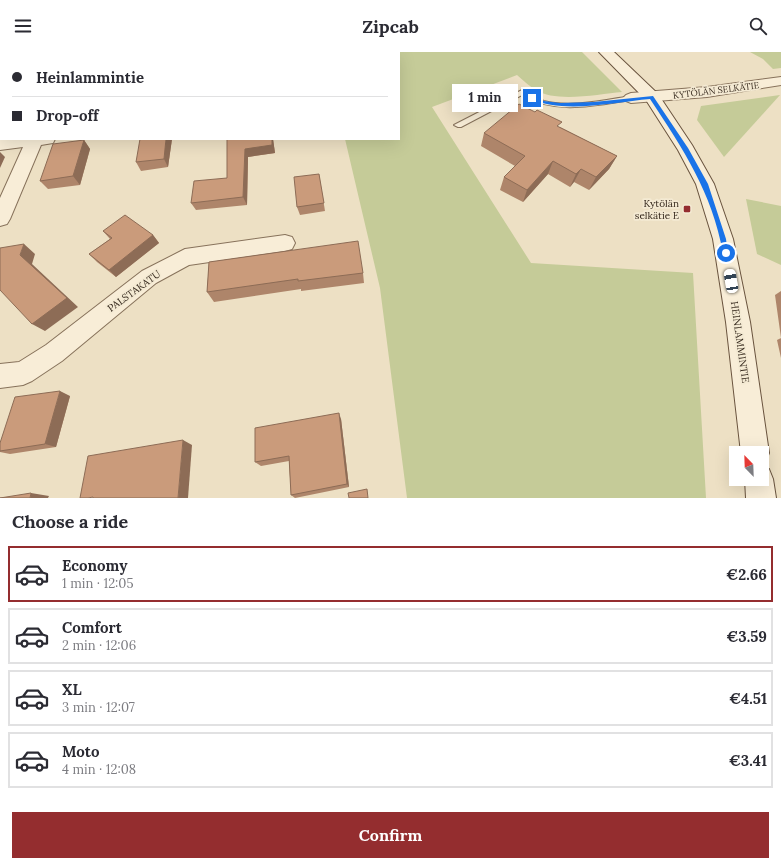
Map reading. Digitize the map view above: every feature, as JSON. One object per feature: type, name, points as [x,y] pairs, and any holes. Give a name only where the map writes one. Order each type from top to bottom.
[{"type":"street","name":"HEINLAMMINTIE","points":[[606,52],[652,97],[686,149],[705,184],[723,239],[738,322],[754,446]]},
{"type":"street","name":"KYTÖLÄN SELKÄTIE","points":[[631,98],[779,84]]},
{"type":"street","points":[[0,144],[42,140]]},
{"type":"street","points":[[0,219],[42,140]]},
{"type":"street","name":"PALSTAKATU","points":[[0,376],[23,373],[54,353],[150,277],[185,258],[285,243]]},
{"type":"street","points":[[760,486],[761,498]]},
{"type":"lane","points":[[458,125],[522,92],[543,102],[560,104],[594,103],[631,98]]},
{"type":"green space","points":[[400,52],[582,52],[622,92],[578,97],[555,96],[544,94],[536,90],[517,75],[432,107],[531,263],[693,273],[706,498],[407,498],[380,288],[345,140],[400,140]]},
{"type":"green space","points":[[750,52],[781,52],[781,68],[773,69],[763,59]]},
{"type":"green space","points":[[780,95],[724,157],[697,120],[701,106]]},
{"type":"green space","points":[[746,199],[781,206],[781,265],[757,254]]},
{"type":"building","points":[[519,104],[535,112],[537,110],[562,122],[557,126],[617,156],[596,177],[581,169],[576,174],[553,161],[527,190],[504,177],[525,156],[484,133]]},
{"type":"building","points":[[84,140],[73,176],[40,181],[53,144]]},
{"type":"building","points":[[140,140],[166,140],[164,159],[136,162]]},
{"type":"building","points":[[227,140],[272,140],[272,145],[245,149],[243,197],[191,203],[194,181],[227,178]]},
{"type":"building","points":[[319,174],[324,203],[297,207],[294,177]]},
{"type":"building","points":[[125,215],[153,235],[109,270],[89,254],[112,238],[103,231]]},
{"type":"building","points":[[358,241],[363,273],[298,281],[298,279],[207,292],[209,262]]},
{"type":"building","points":[[24,244],[20,255],[67,298],[32,324],[0,290],[0,248]]},
{"type":"building","points":[[60,391],[45,444],[0,451],[0,443],[15,397]]},
{"type":"building","points":[[339,413],[347,484],[291,495],[289,456],[255,462],[255,428]]},
{"type":"building","points":[[183,440],[178,498],[80,498],[88,456]]},
{"type":"building","points":[[367,489],[368,498],[349,498],[348,493]]},
{"type":"building","points":[[31,493],[30,498],[0,498]]},
{"type":"place","name":"Kytölän selkätie E","points":[[687,209]]},
{"type":"route","points":[[532,98],[543,102],[560,104],[594,103],[652,97],[686,149],[705,184],[723,239],[726,253]]}]
